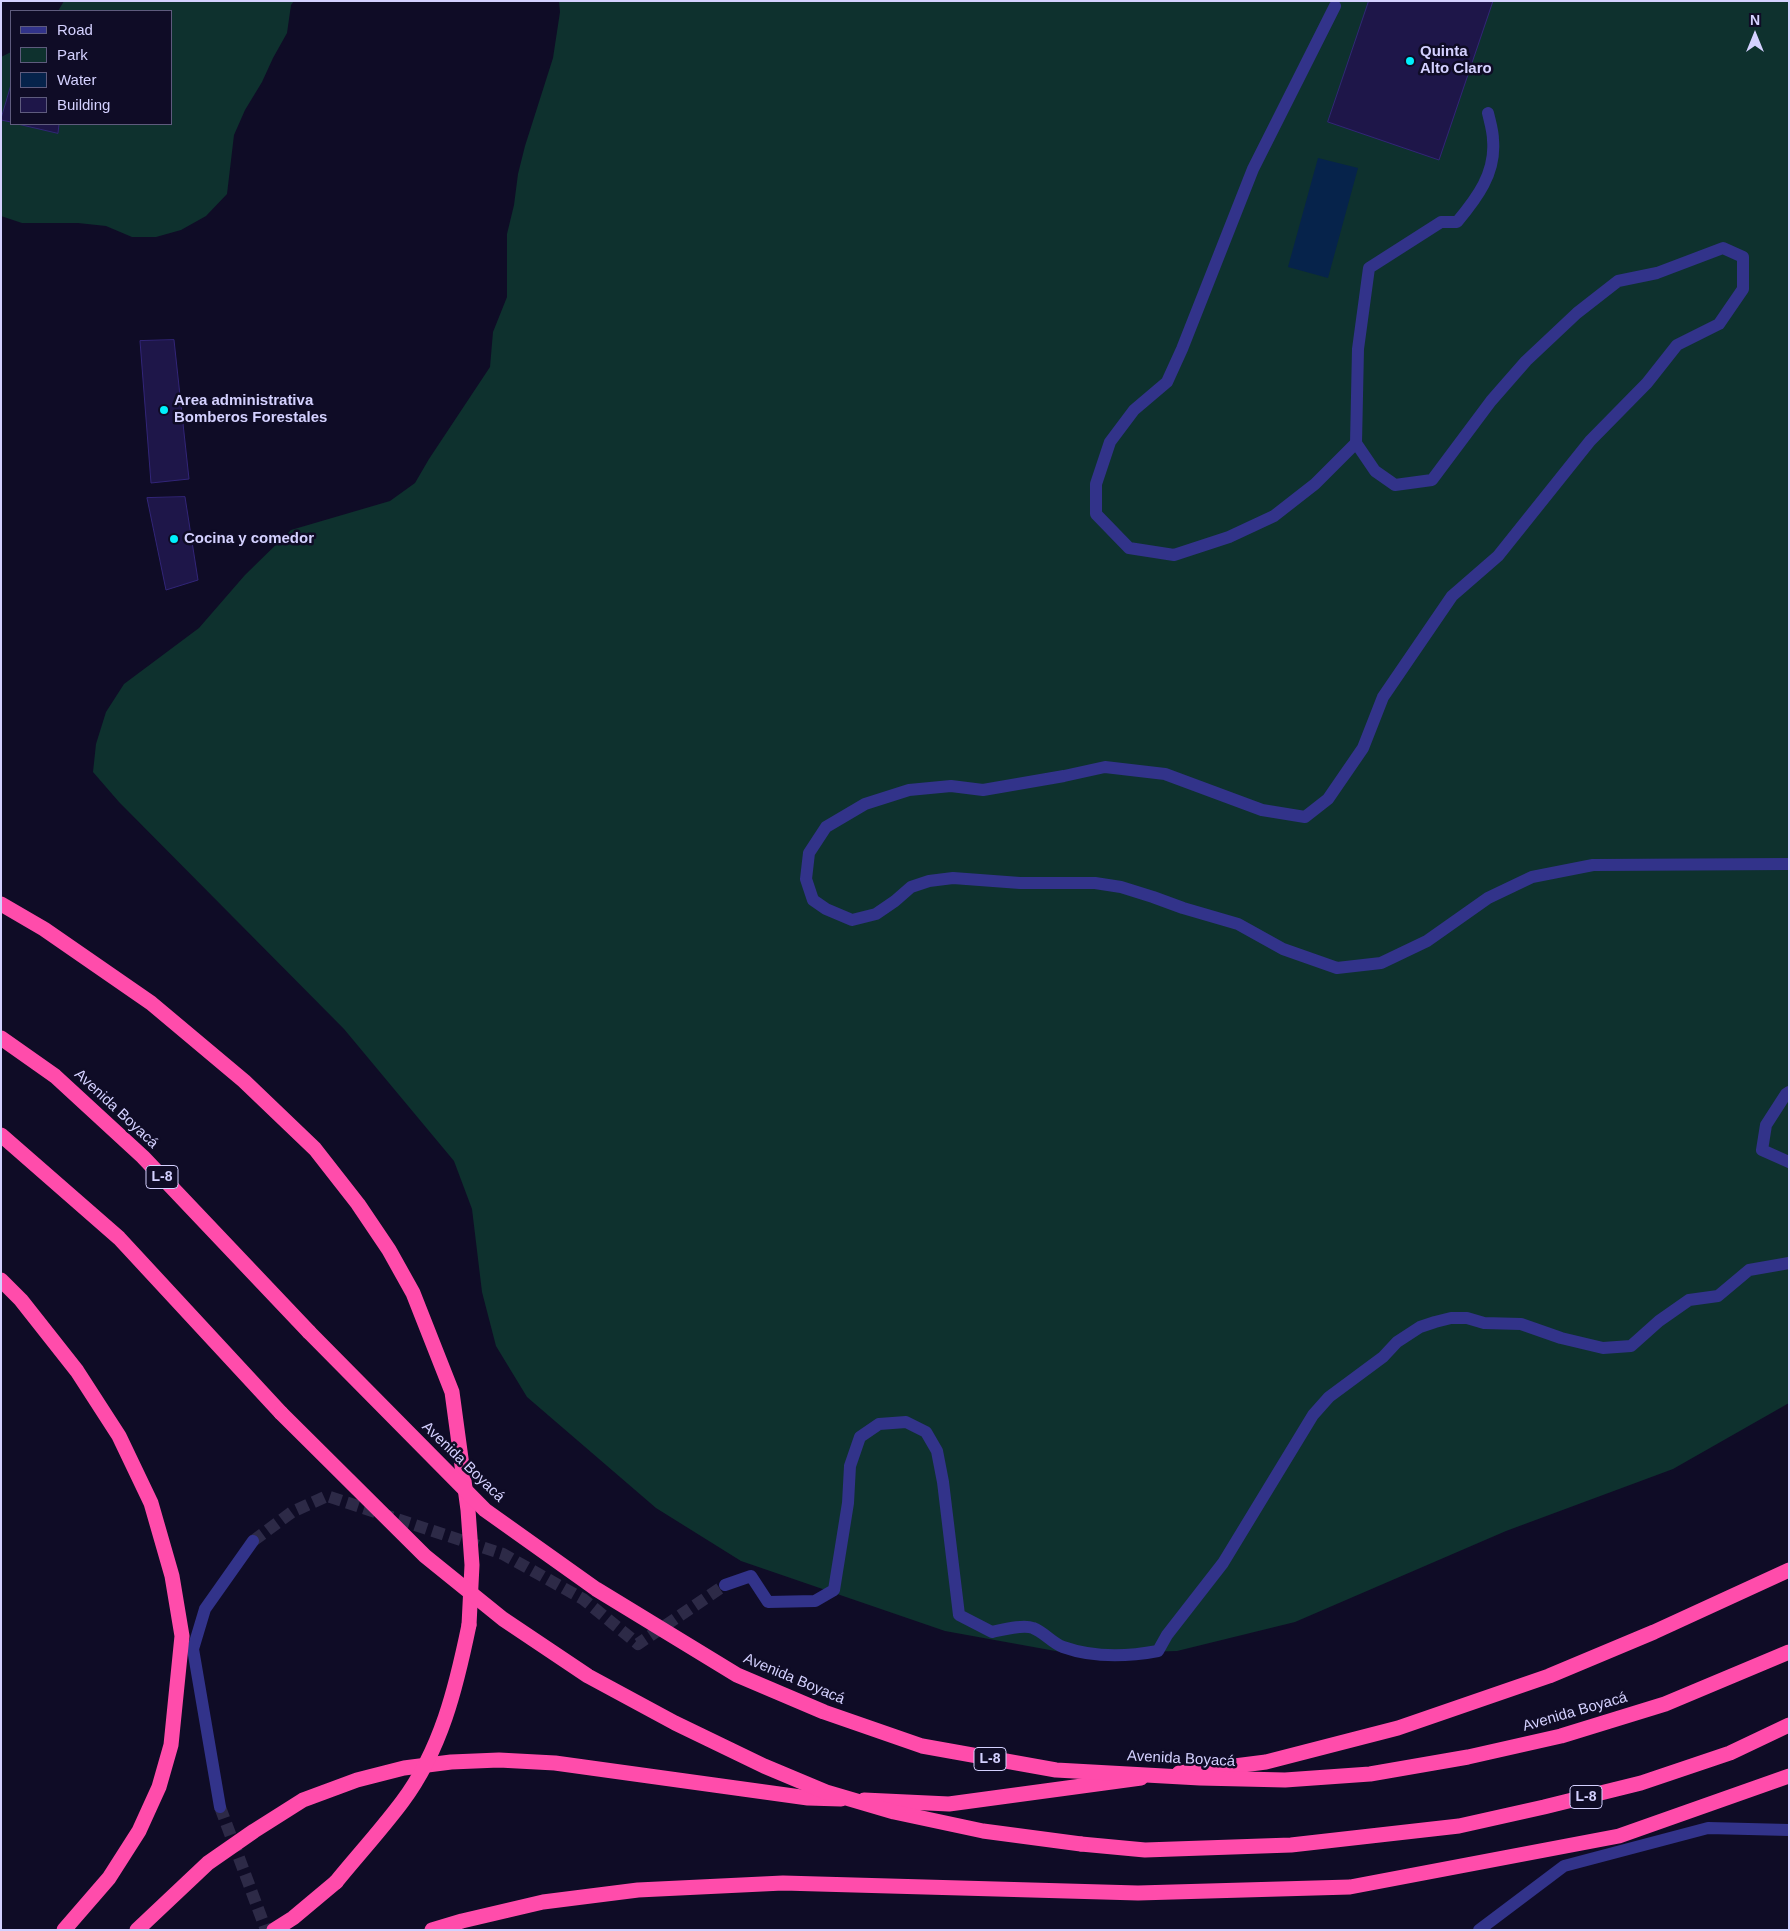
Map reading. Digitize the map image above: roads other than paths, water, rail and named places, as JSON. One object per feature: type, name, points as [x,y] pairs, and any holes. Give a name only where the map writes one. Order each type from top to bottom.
[{"type":"highway","points":[[1,904],[44,929],[151,1003],[244,1081],[315,1149],[358,1204],[389,1250],[413,1293],[452,1392],[468,1510],[472,1565],[469,1626],[457,1683],[439,1736],[402,1802],[336,1882],[293,1918],[274,1930]]},
{"type":"highway","name":"Avenida Boyacá","points":[[1,1038],[55,1076],[143,1157],[309,1332],[485,1510],[596,1590],[737,1675],[824,1712],[922,1746],[1056,1770],[1200,1778],[1286,1780],[1370,1774],[1468,1757],[1561,1736],[1665,1704],[1789,1652]]},
{"type":"highway","name":"L-8","points":[[1,1135],[119,1238],[282,1413],[425,1556],[503,1620],[588,1676],[675,1723],[764,1766],[826,1792],[894,1812],[983,1831],[1081,1844],[1145,1850],[1292,1845],[1458,1826],[1641,1783],[1730,1753],[1789,1725]]},
{"type":"highway","points":[[1,1280],[21,1300],[77,1370],[119,1436],[151,1503],[172,1576],[182,1636],[170,1745],[159,1787],[139,1831],[109,1878],[64,1930]]},
{"type":"highway","points":[[137,1930],[208,1863],[303,1800],[357,1780],[404,1768],[451,1762],[500,1760],[555,1763],[808,1798],[949,1804],[1266,1762],[1398,1728],[1549,1676],[1654,1632],[1789,1570]]},
{"type":"highway","points":[[432,1930],[462,1920],[543,1902],[638,1890],[784,1883],[1138,1893],[1350,1887],[1619,1836],[1789,1776]]},
{"type":"street","points":[[1335,6],[1253,169],[1182,349],[1167,382],[1134,410],[1110,442],[1096,484],[1096,514],[1129,548],[1174,555],[1229,537],[1274,516],[1315,484],[1356,443]]},
{"type":"street","points":[[1488,113],[1494,140],[1490,173],[1476,200],[1457,222],[1441,222],[1369,268],[1358,349],[1356,443],[1375,472],[1395,486],[1432,480],[1491,401],[1526,361],[1578,313],[1618,281],[1657,272],[1723,248],[1743,257],[1743,289],[1720,324],[1676,345],[1647,383],[1590,441],[1498,556],[1452,596],[1383,697],[1364,748],[1328,799],[1305,816],[1262,810],[1165,774],[1104,767],[983,790],[951,786],[909,790],[865,804],[826,826],[809,853],[806,879],[813,900],[826,909],[852,920],[876,914],[911,887],[929,881],[953,878],[1020,883],[1095,883],[1145,894],[1183,908],[1238,924],[1283,949],[1337,968],[1381,963],[1427,941],[1488,898],[1532,877],[1593,865],[1789,864]]},
{"type":"street","points":[[1789,1092],[1766,1125],[1762,1150],[1789,1162]]},
{"type":"street","points":[[725,1586],[751,1576],[768,1602],[815,1601],[834,1590],[848,1503],[850,1466],[860,1437],[879,1424],[906,1422],[926,1432],[937,1451],[943,1482],[959,1615],[992,1632],[1009,1628],[1032,1628],[1061,1646],[1086,1653],[1108,1656],[1136,1656],[1158,1651],[1167,1635],[1223,1563],[1313,1415],[1329,1396],[1383,1356],[1397,1342],[1420,1327],[1451,1318],[1467,1318],[1484,1323],[1521,1324],[1561,1338],[1602,1348],[1631,1346],[1659,1321],[1689,1300],[1718,1296],[1749,1270],[1789,1263]]},
{"type":"street","points":[[220,1807],[193,1649],[205,1609],[253,1541]]},
{"type":"street","points":[[1479,1930],[1564,1866],[1708,1828],[1789,1830]]},
{"type":"water","points":[[1318,158],[1358,168],[1328,278],[1288,267]]},
{"type":"tunnel","points":[[253,1541],[292,1512],[327,1496],[503,1554],[583,1599],[638,1644],[725,1585]]},
{"type":"tunnel","points":[[220,1807],[266,1930]]},
{"type":"place","name":"Quinta Alto Claro","points":[[1410,61]]},
{"type":"place","name":"Area administrativa Bomberos Forestales","points":[[164,410]]},
{"type":"place","name":"Cocina y comedor","points":[[174,539]]}]
